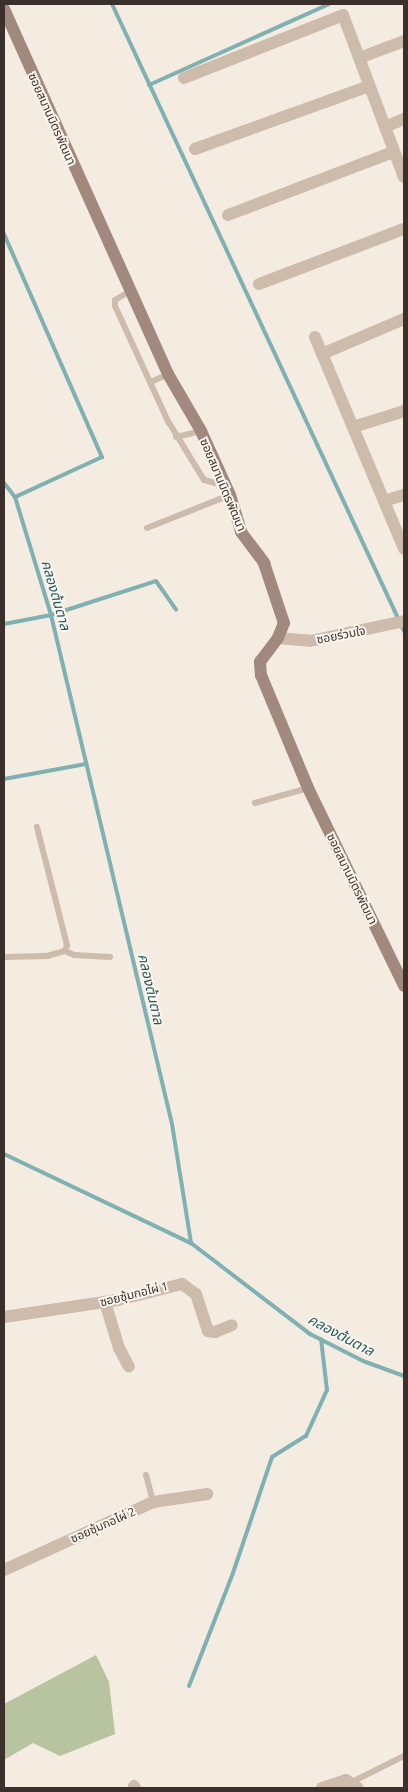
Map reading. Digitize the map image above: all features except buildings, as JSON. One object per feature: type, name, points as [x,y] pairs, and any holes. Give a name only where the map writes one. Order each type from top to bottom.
[{"type":"street","name":"ซอยสมานมิตรพัฒนา","points":[[4,9],[168,374],[201,432],[228,490],[241,532],[264,563],[284,618],[278,638],[260,662],[261,676],[308,788],[404,986]]},
{"type":"street","points":[[184,78],[345,9],[359,58],[404,178]]},
{"type":"street","points":[[359,58],[404,41]]},
{"type":"street","points":[[195,149],[369,86]]},
{"type":"street","points":[[385,126],[404,119]]},
{"type":"street","points":[[228,215],[393,152]]},
{"type":"street","points":[[259,284],[404,229]]},
{"type":"street","points":[[322,354],[404,319]]},
{"type":"street","points":[[316,337],[404,549]]},
{"type":"street","points":[[353,427],[404,411]]},
{"type":"street","points":[[384,501],[404,495]]},
{"type":"street","name":"ซอยร่วมใจ","points":[[278,638],[310,641],[404,621]]},
{"type":"street","name":"ซอยซุ้มกอไผ่ 1","points":[[4,1317],[105,1302],[182,1284],[196,1294],[208,1331],[215,1332],[232,1325]]},
{"type":"street","points":[[105,1302],[129,1367]]},
{"type":"street","name":"ซอยซุ้มกอไผ่ 2","points":[[4,1570],[153,1502],[207,1494]]},
{"type":"street","points":[[322,1788],[346,1780],[355,1785]]},
{"type":"lane","points":[[130,291],[114,302],[176,437],[204,480],[228,490]]},
{"type":"lane","points":[[151,382],[168,374]]},
{"type":"lane","points":[[176,437],[201,432]]},
{"type":"lane","points":[[147,528],[228,490]]},
{"type":"lane","points":[[255,803],[308,788]]},
{"type":"lane","points":[[37,827],[67,944],[66,951]]},
{"type":"lane","points":[[4,957],[48,956],[66,951],[74,955],[110,956]]},
{"type":"lane","points":[[146,1475],[153,1502]]},
{"type":"lane","points":[[355,1785],[404,1756]]},
{"type":"green space","points":[[96,1655],[109,1682],[115,1734],[60,1756],[33,1743],[4,1760],[4,1704]]},
{"type":"waterway","points":[[112,4],[404,631]]},
{"type":"waterway","points":[[149,85],[329,4]]},
{"type":"waterway","name":"คลองต้นตาล","points":[[4,234],[102,457],[15,497],[51,615],[172,1124],[191,1243],[310,1334],[363,1361],[404,1376]]},
{"type":"waterway","name":"คลองต้นตาล","points":[[4,483],[15,497]]},
{"type":"waterway","points":[[4,624],[51,615],[156,581],[176,610]]},
{"type":"waterway","points":[[4,779],[86,764]]},
{"type":"waterway","points":[[4,1154],[191,1243]]},
{"type":"waterway","points":[[189,1686],[233,1573],[272,1457],[306,1436],[327,1390],[321,1339]]}]
